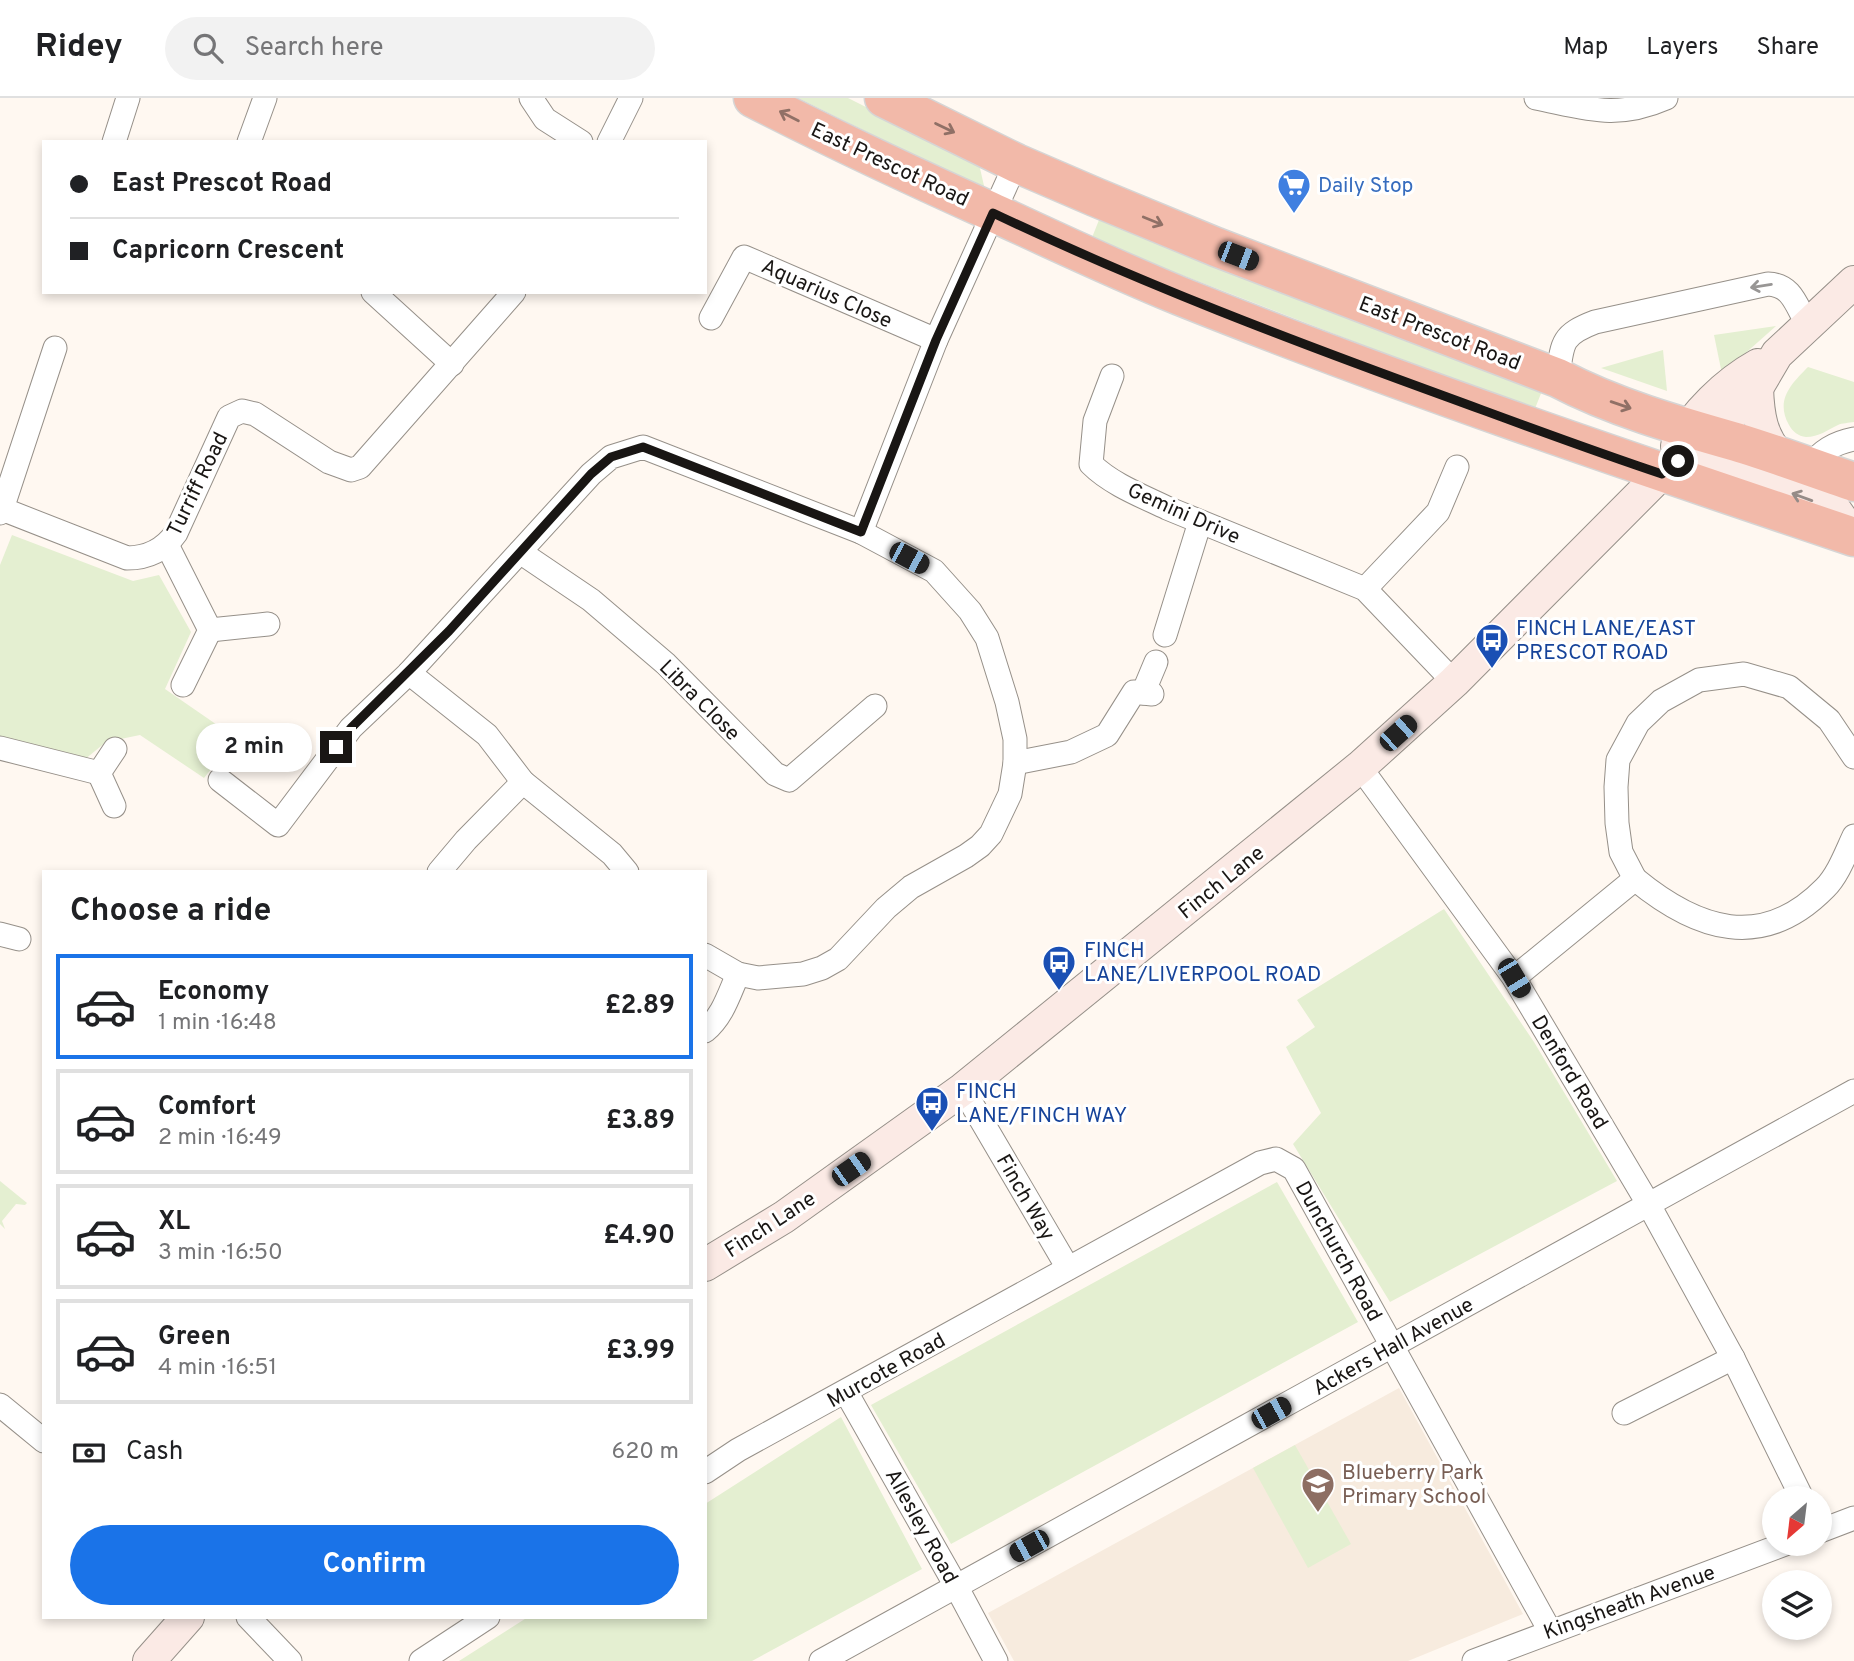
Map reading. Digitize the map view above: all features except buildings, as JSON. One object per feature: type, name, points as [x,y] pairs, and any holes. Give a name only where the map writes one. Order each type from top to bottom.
[{"type":"highway","name":"East Prescot Road","points":[[753,98],[884,163],[1061,245],[1190,300],[1608,456],[1854,537]]},
{"type":"highway","name":"East Prescot Road","points":[[884,98],[1016,163],[1227,252],[1558,378],[1584,392],[1697,438],[1795,462],[1854,482]]},
{"type":"street","points":[[115,140],[128,98]]},
{"type":"street","points":[[250,140],[265,98]]},
{"type":"street","points":[[531,98],[545,119],[578,140]]},
{"type":"street","points":[[610,140],[631,98]]},
{"type":"street","points":[[1536,98],[1604,111],[1644,103]]},
{"type":"street","points":[[861,532],[936,340],[1016,163]]},
{"type":"street","name":"Aquarius Close","points":[[711,318],[744,257],[936,340]]},
{"type":"street","points":[[1697,438],[1757,388],[1777,354],[1854,282]]},
{"type":"street","points":[[1558,378],[1564,342],[1579,328],[1595,322],[1768,284],[1779,284],[1786,289],[1807,324]]},
{"type":"street","points":[[375,294],[452,364]]},
{"type":"street","name":"Turriff Road","points":[[55,348],[1,511],[127,558],[142,558],[167,545],[176,533],[229,417],[242,411],[255,414],[329,462],[351,470],[360,467],[512,294]]},
{"type":"street","points":[[1697,438],[1742,374],[1777,354]]},
{"type":"street","name":"Gemini Drive","points":[[1112,376],[1096,421],[1091,464],[1097,470],[1136,493],[1200,522],[1365,589],[1454,682]]},
{"type":"street","points":[[1757,388],[1762,429],[1769,444],[1795,462],[1819,455],[1829,447],[1854,439]]},
{"type":"street","points":[[1697,438],[1712,463],[1833,508],[1854,537]]},
{"type":"street","name":"Finch Lane","points":[[707,1264],[784,1217],[964,1090],[1360,766],[1454,682],[1697,438]]},
{"type":"street","points":[[220,780],[278,825],[351,728],[409,673],[591,474],[611,457],[643,447],[861,532],[934,571],[970,611],[987,638],[1007,702],[1014,739],[1015,762],[1010,794],[991,834],[980,846],[911,887],[886,908],[838,959],[822,968],[781,977],[758,978],[738,974],[707,956]]},
{"type":"street","points":[[1608,456],[1616,476],[1619,494],[1614,521]]},
{"type":"street","points":[[1365,589],[1438,512],[1457,467]]},
{"type":"street","points":[[1165,635],[1200,522]]},
{"type":"street","points":[[167,545],[210,630]]},
{"type":"street","name":"Libra Close","points":[[520,552],[590,600],[666,664],[775,774],[789,780],[874,706]]},
{"type":"street","points":[[210,630],[268,624]]},
{"type":"street","points":[[183,685],[210,630]]},
{"type":"street","points":[[1015,762],[1072,752],[1107,735],[1134,692],[1148,694],[1156,662]]},
{"type":"street","points":[[409,673],[487,735],[523,782],[612,854],[625,870]]},
{"type":"street","points":[[1854,757],[1829,720],[1789,687],[1744,674],[1699,680],[1661,701],[1638,723],[1618,760],[1616,787],[1621,852],[1635,879],[1654,895],[1690,916],[1717,926],[1753,927],[1782,920],[1827,887],[1854,836]]},
{"type":"street","points":[[0,748],[100,773]]},
{"type":"street","points":[[100,773],[115,749]]},
{"type":"street","name":"Denford Road","points":[[1360,766],[1514,978],[1649,1205],[1734,1358],[1796,1486]]},
{"type":"street","points":[[100,773],[114,806]]},
{"type":"street","points":[[441,870],[466,839],[523,782]]},
{"type":"street","points":[[1514,978],[1635,879]]},
{"type":"street","points":[[707,1029],[723,1009],[738,974]]},
{"type":"street","name":"Finch Way","points":[[964,1090],[1068,1268]]},
{"type":"street","name":"Ackers Hall Avenue","points":[[821,1661],[1854,1091]]},
{"type":"street","name":"Dunchurch Road","points":[[1068,1268],[1260,1163],[1276,1159],[1294,1169],[1550,1631]]},
{"type":"street","name":"Murcote Road","points":[[707,1471],[738,1450],[1068,1268]]},
{"type":"street","points":[[1624,1413],[1734,1358]]},
{"type":"street","name":"Allesley Road","points":[[846,1392],[996,1661]]},
{"type":"street","points":[[0,1405],[42,1439]]},
{"type":"street","points":[[1832,1526],[1854,1518]]},
{"type":"street","name":"Kingsheath Avenue","points":[[1474,1661],[1762,1553]]},
{"type":"street","points":[[149,1661],[186,1619]]},
{"type":"street","points":[[250,1619],[290,1661]]},
{"type":"street","points":[[421,1661],[485,1619]]},
{"type":"shaded area","name":"Blueberry Park Primary School","points":[[1399,1388],[1523,1614],[1408,1661],[1014,1661],[988,1613]]},
{"type":"green space","points":[[798,98],[848,98],[979,164],[985,190]]},
{"type":"green space","points":[[1101,215],[1544,386],[1534,411],[1091,240]]},
{"type":"green space","points":[[1776,326],[1722,374],[1714,335]]},
{"type":"green space","points":[[1663,350],[1667,391],[1601,368]]},
{"type":"green space","points":[[1808,367],[1854,382],[1854,422],[1840,424],[1811,437],[1801,436],[1792,430],[1785,416],[1784,400],[1791,386]]},
{"type":"green space","points":[[12,535],[133,581],[159,575],[191,632],[165,689],[236,738],[204,778],[140,735],[106,742],[84,760],[0,743],[0,565]]},
{"type":"green space","points":[[1444,909],[1534,1042],[1617,1181],[1390,1302],[1293,1144],[1321,1113],[1286,1047],[1315,1027],[1297,1000]]},
{"type":"green space","points":[[0,1181],[27,1203],[16,1204],[2,1221],[5,1229],[0,1224]]},
{"type":"green space","points":[[1277,1182],[1358,1322],[951,1544],[871,1405]]},
{"type":"green space","points":[[841,1417],[922,1569],[752,1661],[459,1661],[525,1619],[707,1619],[707,1503]]},
{"type":"green space","points":[[1295,1445],[1351,1544],[1308,1568],[1253,1468]]},
{"type":"place","name":"Daily Stop","points":[[1294,215]]},
{"type":"place","name":"FINCH LANE/EAST PRESCOT ROAD","points":[[1492,670]]},
{"type":"place","name":"FINCH LANE/LIVERPOOL ROAD","points":[[1059,992]]},
{"type":"place","name":"FINCH LANE/FINCH WAY","points":[[932,1133]]},
{"type":"place","name":"Blueberry Park Primary School","points":[[1318,1514]]},
{"type":"route","points":[[336,747],[351,728],[449,631],[591,474],[611,457],[643,447],[861,532],[936,340],[993,213],[1178,295],[1294,341],[1608,456],[1662,474],[1678,461]]}]
